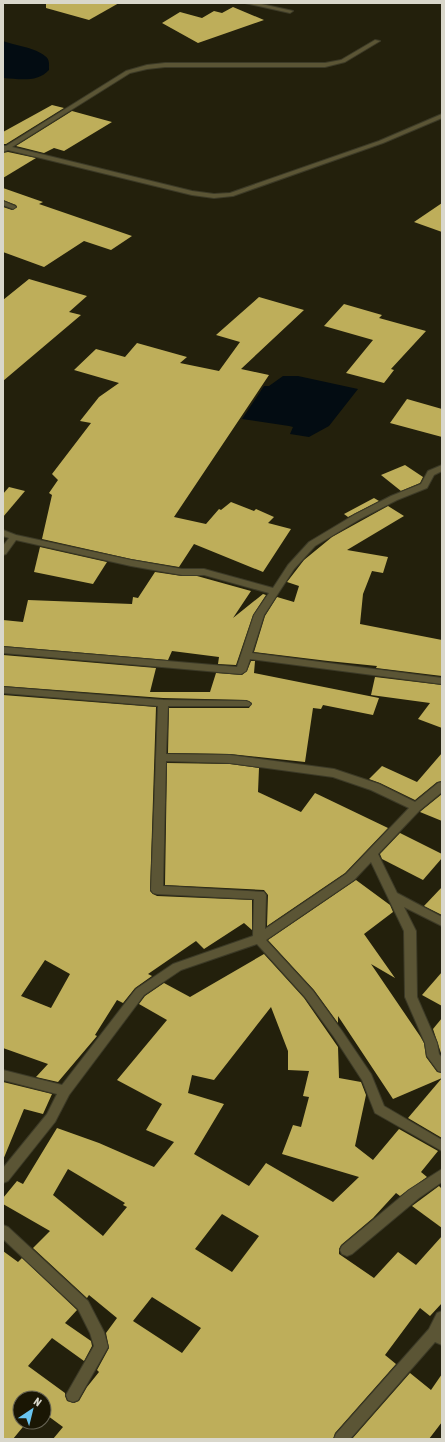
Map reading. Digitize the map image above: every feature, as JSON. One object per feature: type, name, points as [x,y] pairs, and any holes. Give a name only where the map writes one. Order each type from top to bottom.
[{"type":"street","points":[[248,3],[290,11]]},
{"type":"street","points":[[3,650],[241,671],[259,615],[291,567],[312,544],[357,517],[394,498],[424,486],[431,473],[442,468]]},
{"type":"street","points":[[3,533],[14,537],[131,563],[182,572],[204,572],[275,592]]},
{"type":"street","points":[[3,552],[14,537]]},
{"type":"street","points":[[246,656],[442,681]]},
{"type":"street","points":[[3,690],[163,703],[246,704]]},
{"type":"street","points":[[163,703],[157,890],[260,895],[259,939],[309,994],[338,1034],[367,1078],[380,1109],[442,1146]]},
{"type":"street","points":[[161,757],[230,759],[334,773],[375,787],[416,808]]},
{"type":"street","points":[[3,1177],[51,1118],[64,1091],[140,992],[177,967],[259,939],[350,877],[416,808],[442,786]]},
{"type":"street","points":[[372,853],[410,931],[411,996],[431,1043],[433,1056],[442,1067]]},
{"type":"street","points":[[393,896],[442,922]]},
{"type":"street","points":[[3,1075],[64,1091]]},
{"type":"street","points":[[347,1250],[414,1194],[442,1175]]},
{"type":"street","points":[[3,1231],[83,1305],[97,1332],[101,1347],[73,1394]]},
{"type":"street","points":[[341,1439],[438,1337],[442,1317]]},
{"type":"lane","points":[[4,149],[128,72],[147,67],[165,65],[326,65],[343,61],[376,41]]},
{"type":"lane","points":[[4,149],[192,193],[214,196],[231,195],[381,142],[442,116]]},
{"type":"lane","points":[[3,204],[13,207]]},
{"type":"shaded area","points":[[3,41],[41,53],[48,59],[49,70],[33,79],[3,78]]},
{"type":"shaded area","points":[[283,376],[298,376],[358,389],[329,426],[309,437],[290,434],[293,427],[242,419],[264,386],[269,386]]},
{"type":"building","points":[[46,3],[119,3],[89,20],[46,8]]},
{"type":"building","points":[[233,7],[264,20],[198,43],[162,23],[180,12],[202,18],[214,11],[222,13]]},
{"type":"building","points":[[52,105],[64,108],[6,144],[3,144],[3,132]]},
{"type":"building","points":[[72,111],[112,122],[64,151],[54,148],[44,153],[16,146]]},
{"type":"building","points":[[8,152],[36,158],[3,178],[3,153]]},
{"type":"building","points":[[3,188],[43,202],[39,204],[132,236],[111,250],[84,241],[44,267],[3,252],[3,207],[12,210],[17,207],[16,205],[3,200]]},
{"type":"building","points":[[442,203],[442,232],[414,222]]},
{"type":"building","points":[[29,279],[87,296],[69,312],[81,315],[3,381],[3,300]]},
{"type":"building","points":[[259,297],[304,310],[241,369],[269,375],[174,517],[206,524],[219,509],[221,510],[231,502],[254,511],[256,509],[274,517],[268,523],[291,529],[263,572],[194,544],[179,567],[131,559],[42,539],[52,495],[49,493],[58,480],[52,474],[91,423],[80,421],[99,397],[119,383],[74,370],[96,349],[125,357],[137,343],[187,357],[180,363],[219,371],[240,342],[216,335]]},
{"type":"building","points":[[344,304],[382,315],[379,318],[426,331],[391,369],[394,370],[384,383],[346,373],[373,340],[324,326]]},
{"type":"building","points":[[407,399],[442,409],[442,437],[390,423]]},
{"type":"building","points":[[405,465],[423,477],[420,483],[401,491],[381,475]]},
{"type":"building","points":[[9,487],[25,491],[3,517],[3,494]]},
{"type":"building","points":[[374,498],[379,501],[348,517],[344,514]]},
{"type":"building","points":[[388,506],[404,516],[347,550],[388,557],[383,573],[372,571],[363,594],[360,624],[442,640],[442,676],[376,668],[377,666],[254,652],[265,616],[277,597],[294,602],[299,586],[287,582],[304,560],[332,537]]},
{"type":"building","points":[[40,547],[107,562],[93,584],[34,572]]},
{"type":"building","points":[[155,572],[182,576],[197,576],[251,591],[233,618],[263,594],[266,595],[253,615],[236,665],[218,664],[219,657],[172,651],[168,660],[3,646],[3,620],[23,622],[28,600],[132,604],[133,597],[138,598]]},
{"type":"building","points":[[3,655],[156,668],[150,692],[210,692],[216,673],[242,675],[247,671],[251,661],[255,661],[254,673],[379,698],[373,715],[323,705],[321,709],[313,708],[305,762],[230,754],[168,753],[169,708],[249,708],[252,703],[246,700],[163,698],[3,686]]},
{"type":"building","points":[[375,677],[442,685],[442,728],[418,719],[430,703],[371,695]]},
{"type":"building","points":[[3,695],[156,707],[150,891],[157,896],[252,900],[252,930],[244,923],[204,949],[196,941],[148,974],[152,976],[135,988],[123,1003],[117,1000],[95,1035],[97,1036],[58,1082],[36,1077],[48,1064],[3,1048]],"holes":[[[45,960],[70,974],[51,1008],[21,996]]]},
{"type":"building","points":[[442,753],[442,781],[437,782],[415,800],[369,779],[382,766],[417,782]]},
{"type":"building","points":[[167,763],[230,764],[259,768],[258,792],[301,812],[315,793],[388,828],[345,873],[267,926],[268,895],[264,890],[165,885]]},
{"type":"building","points":[[442,794],[442,821],[420,812],[421,811]]},
{"type":"building","points":[[400,833],[442,854],[442,858],[423,880],[382,859],[380,854]]},
{"type":"building","points":[[356,880],[390,905],[393,912],[364,934],[395,978],[371,964],[420,1036],[424,1043],[426,1057],[437,1072],[442,1073],[442,1078],[393,1099],[338,1016],[338,1023],[314,990],[268,940]]},
{"type":"building","points":[[442,887],[442,915],[424,906]]},
{"type":"building","points":[[264,954],[304,998],[338,1047],[339,1078],[361,1082],[366,1095],[355,1146],[373,1160],[399,1129],[438,1151],[421,1172],[427,1177],[400,1196],[396,1193],[373,1218],[341,1245],[339,1249],[339,1254],[374,1278],[398,1252],[416,1265],[442,1236],[442,1303],[430,1316],[420,1308],[385,1355],[396,1364],[335,1433],[333,1439],[53,1439],[63,1427],[52,1419],[52,1390],[12,1390],[12,1430],[20,1430],[13,1439],[3,1439],[3,1251],[18,1262],[22,1258],[77,1310],[65,1323],[91,1341],[92,1346],[84,1361],[52,1338],[28,1366],[65,1393],[67,1401],[74,1403],[79,1401],[87,1387],[99,1372],[97,1370],[109,1348],[106,1333],[117,1318],[89,1295],[87,1298],[33,1248],[50,1231],[3,1204],[3,1198],[17,1181],[23,1184],[57,1128],[99,1143],[154,1167],[174,1142],[146,1130],[162,1104],[117,1080],[167,1020],[139,1004],[145,996],[164,983],[190,997]],"holes":[[[271,1007],[288,1051],[288,1070],[309,1071],[303,1096],[309,1097],[301,1127],[293,1125],[282,1154],[359,1177],[333,1202],[266,1163],[249,1186],[194,1154],[224,1104],[188,1093],[192,1075],[214,1080]],[[68,1169],[125,1203],[123,1205],[127,1207],[103,1236],[53,1195]],[[222,1214],[259,1236],[232,1272],[195,1249]],[[152,1297],[201,1328],[182,1353],[133,1321]]]},
{"type":"building","points":[[442,972],[442,1006],[422,995]]},
{"type":"building","points":[[442,1018],[442,1056],[433,1029]]},
{"type":"building","points":[[442,1078],[442,1138],[408,1118]]},
{"type":"building","points":[[3,1082],[52,1094],[43,1114],[24,1109],[3,1160]]},
{"type":"building","points":[[439,1186],[442,1189],[442,1228],[412,1206]]},
{"type":"building","points":[[410,1373],[431,1390],[442,1374],[442,1422],[429,1439],[352,1439]]}]
